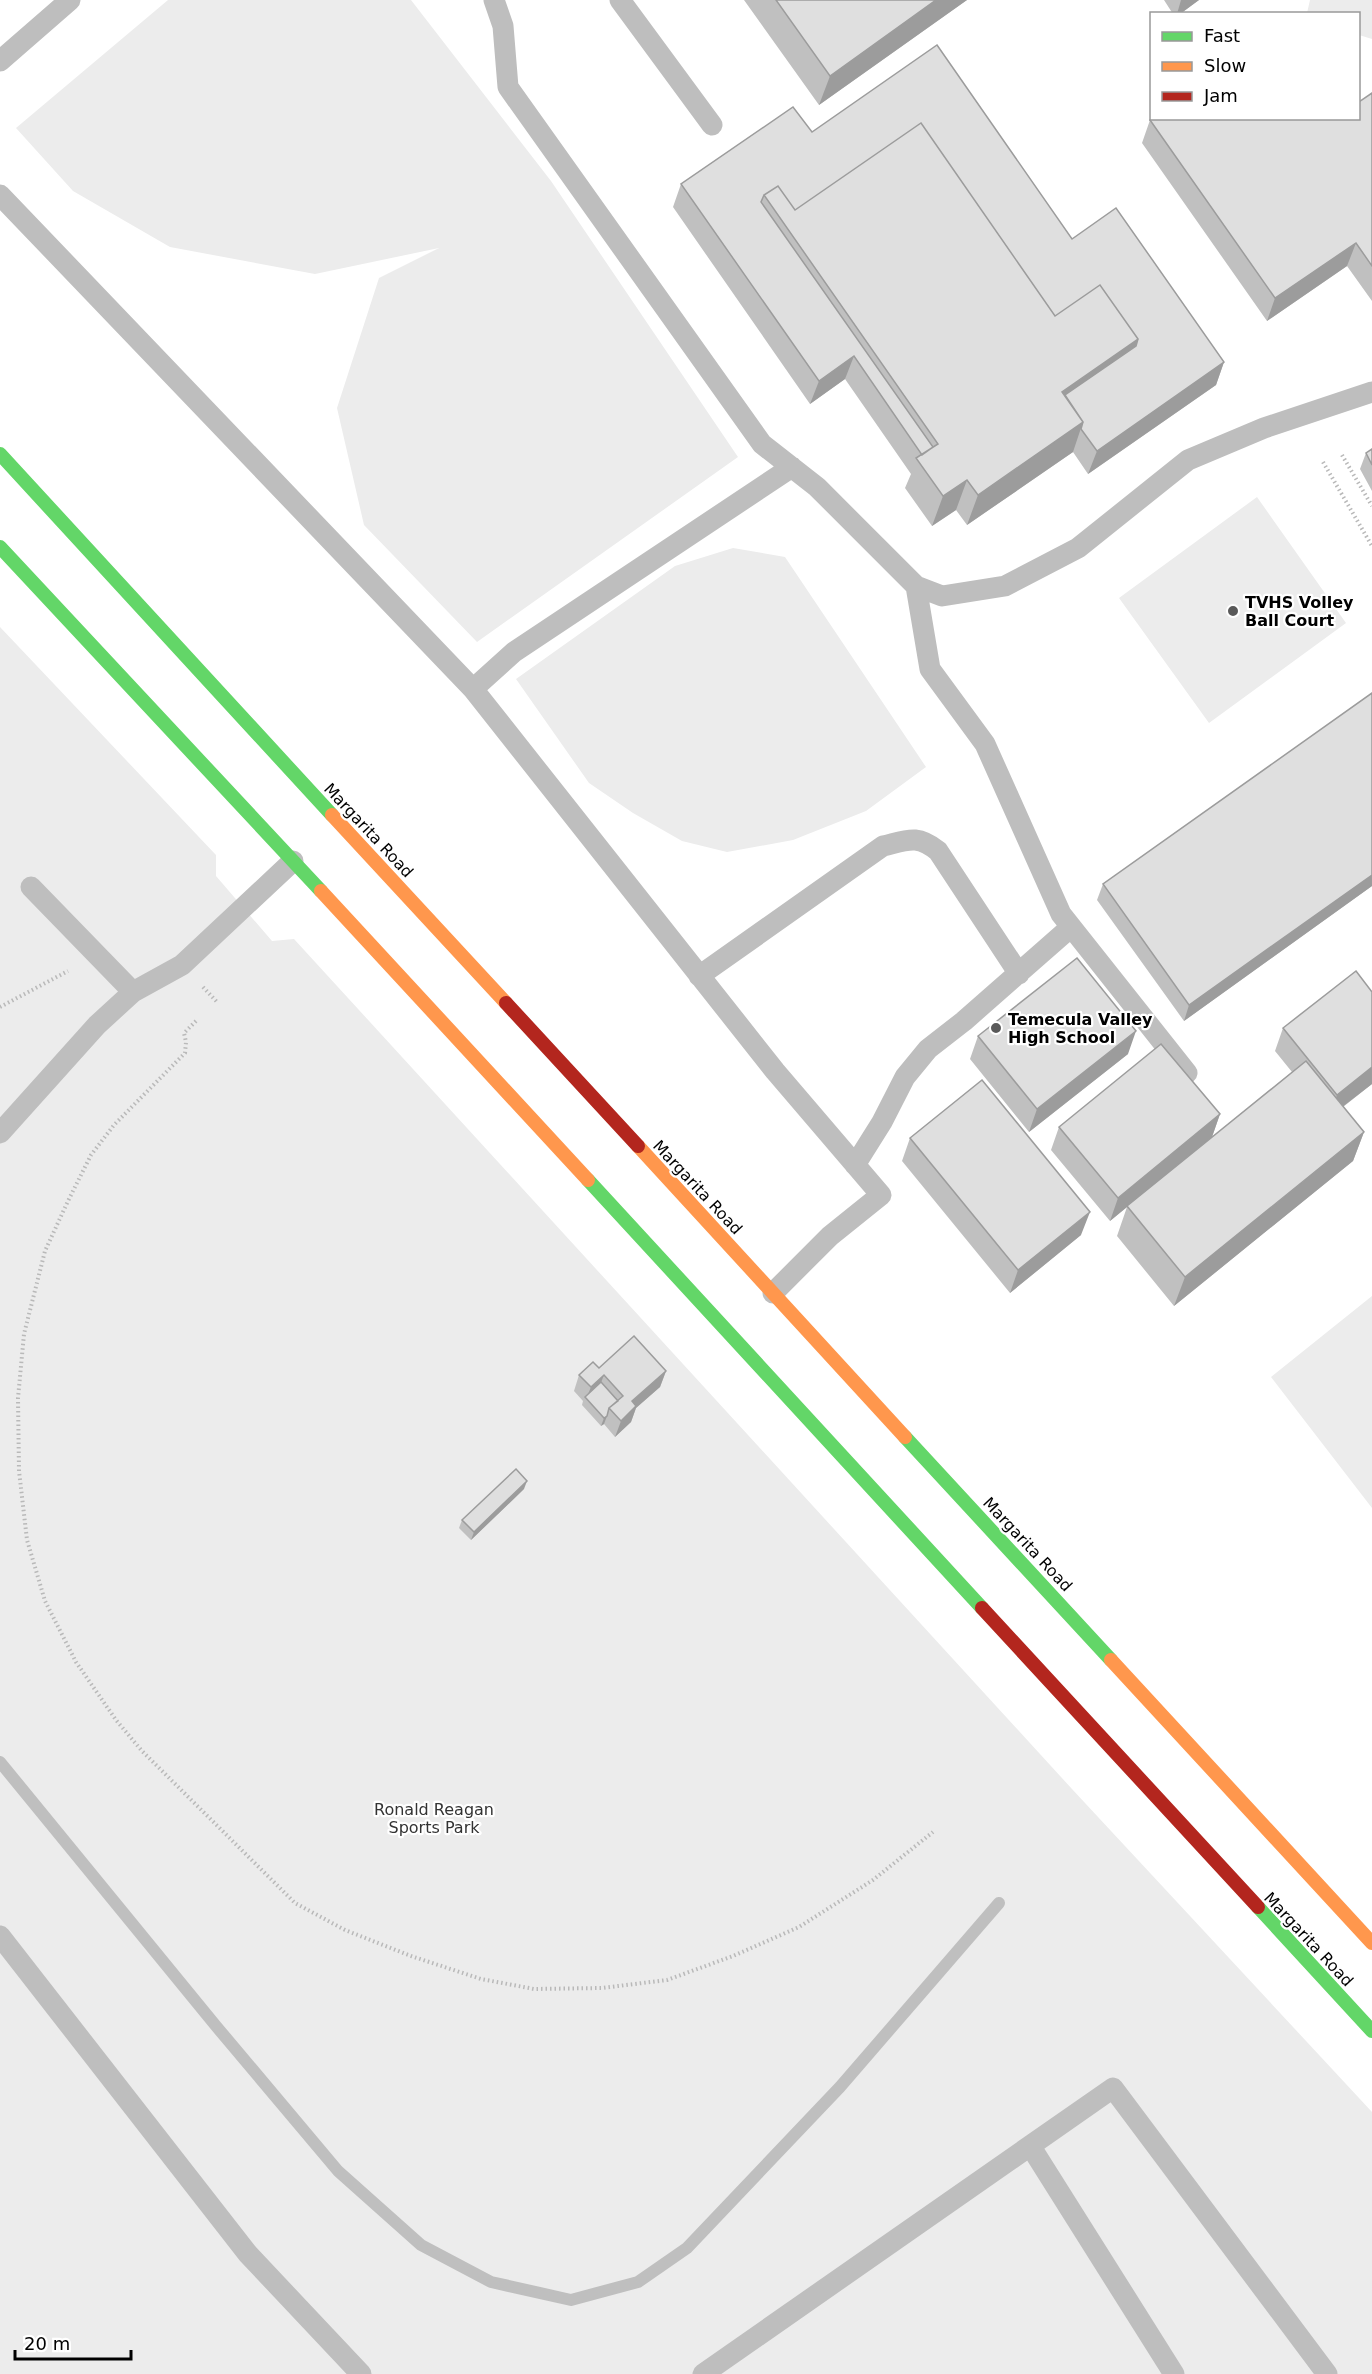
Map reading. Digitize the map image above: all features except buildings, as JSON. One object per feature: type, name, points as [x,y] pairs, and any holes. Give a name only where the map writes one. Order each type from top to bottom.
[{"type":"main road","name":"Margarita Road","points":[[0,454],[1372,1943]]},
{"type":"main road","name":"Margarita Road","points":[[0,547],[293,861],[1372,2031]]},
{"type":"lane","points":[[0,61],[70,0]]},
{"type":"lane","points":[[494,0],[503,26],[508,87],[762,444],[817,487],[916,586],[942,596],[1005,586],[1078,548],[1188,460],[1264,428],[1372,392]]},
{"type":"lane","points":[[620,0],[712,125]]},
{"type":"lane","points":[[0,195],[473,689],[775,1071],[881,1195],[830,1236],[774,1293]]},
{"type":"lane","points":[[473,689],[514,652],[792,467]]},
{"type":"lane","points":[[916,586],[930,669],[985,744],[1061,914],[1187,1073]]},
{"type":"lane","points":[[699,975],[883,846],[909,839],[925,840],[938,851],[1019,974]]},
{"type":"lane","points":[[0,1133],[97,1025],[133,992],[182,965],[293,861]]},
{"type":"lane","points":[[31,887],[133,992]]},
{"type":"lane","points":[[855,1165],[906,1077],[928,1050],[1071,927]]},
{"type":"lane","points":[[0,1936],[248,2254],[361,2374]]},
{"type":"lane","points":[[703,2374],[1113,2088],[1327,2374]]},
{"type":"lane","points":[[1030,2147],[1174,2374]]},
{"type":"path","points":[[1342,454],[1372,506]]},
{"type":"path","points":[[1323,462],[1372,546]]},
{"type":"path","points":[[0,1007],[74,968],[93,963],[106,964]]},
{"type":"path","points":[[196,1021],[184,1033],[185,1053],[91,1155],[68,1201],[45,1251],[24,1334],[18,1398],[19,1471],[27,1540],[45,1601],[76,1662],[116,1720],[142,1750],[295,1903],[345,1930],[411,1956],[481,1979],[534,1989],[602,1988],[667,1980],[732,1956],[799,1927],[873,1881],[933,1832]]},
{"type":"green space","points":[[168,0],[411,0],[551,181],[738,457],[477,642],[364,525],[337,408],[379,278],[439,248],[315,274],[170,247],[73,191],[16,128]]},
{"type":"green space","points":[[1310,0],[1372,0],[1372,39],[1360,35],[1360,12],[1307,12]]},
{"type":"green space","name":"TVHS Volley Ball Court","points":[[1257,497],[1346,623],[1209,723],[1119,598]]},
{"type":"green space","points":[[733,548],[785,557],[926,767],[866,811],[793,840],[727,852],[682,841],[633,813],[589,783],[516,679],[675,566]]},
{"type":"green space","name":"Ronald Reagan Sports Park","points":[[0,627],[216,855],[216,876],[272,941],[294,939],[1072,1789],[1372,2112],[1372,2374],[0,2374]]},
{"type":"green space","points":[[1372,1296],[1372,1508],[1271,1377]]},
{"type":"waterway","points":[[0,1762],[338,2171],[421,2245],[491,2282],[571,2300],[638,2282],[687,2248],[840,2087],[999,1903]]},
{"type":"traffic: fast","points":[[0,454],[332,815]]},
{"type":"traffic: fast","points":[[0,547],[321,891]]},
{"type":"traffic: fast","points":[[588,1180],[982,1608]]},
{"type":"traffic: fast","points":[[905,1437],[1111,1660]]},
{"type":"traffic: fast","points":[[1258,1907],[1372,2031]]},
{"type":"traffic: slow","points":[[332,815],[506,1003]]},
{"type":"traffic: slow","points":[[321,891],[588,1180]]},
{"type":"traffic: slow","points":[[638,1146],[905,1437]]},
{"type":"traffic: slow","points":[[1111,1660],[1372,1943]]},
{"type":"traffic: jam","points":[[506,1003],[638,1146]]},
{"type":"traffic: jam","points":[[982,1608],[1258,1907]]},
{"type":"place","name":"TVHS Volley Ball Court","points":[[1233,611]]},
{"type":"place","name":"Temecula Valley High School","points":[[996,1028]]}]
